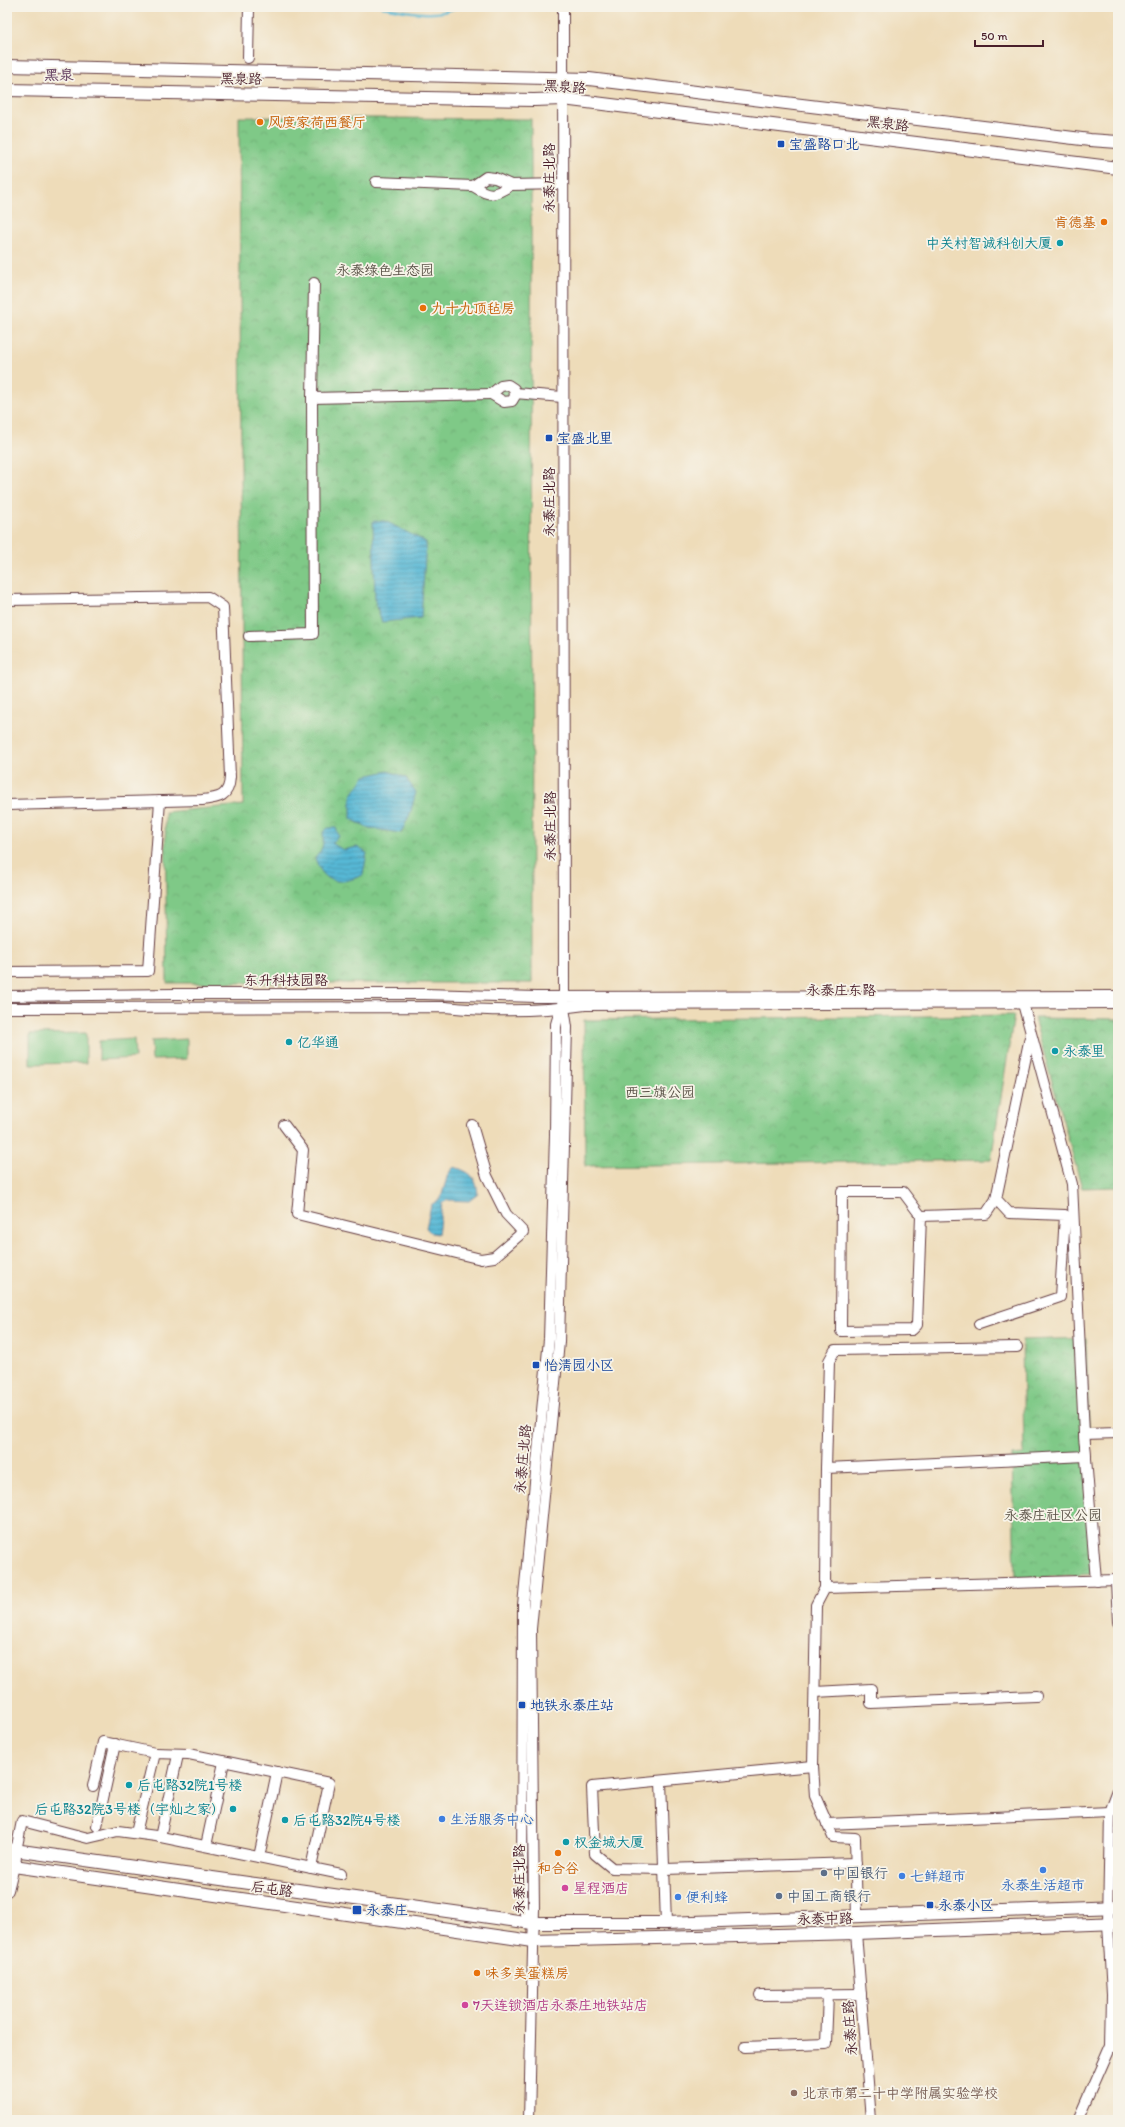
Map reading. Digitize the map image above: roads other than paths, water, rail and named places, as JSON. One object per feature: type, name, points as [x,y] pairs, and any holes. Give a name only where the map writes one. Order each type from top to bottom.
[{"type":"main road","name":"黑泉路","points":[[7,66],[563,77],[1090,140],[1118,142]]},
{"type":"main road","name":"黑泉路","points":[[7,90],[538,100],[563,99],[1118,168]]},
{"type":"main road","name":"后屯路","points":[[12,1850],[532,1923]]},
{"type":"main road","points":[[7,1890],[12,1850]]},
{"type":"main road","name":"后屯路","points":[[10,1865],[532,1941]]},
{"type":"main road","name":"永泰中路","points":[[532,1923],[666,1922],[857,1917],[1114,1907]]},
{"type":"main road","name":"永泰中路","points":[[532,1941],[856,1933],[1113,1923]]},
{"type":"street","points":[[248,58],[249,7]]},
{"type":"street","name":"永泰庄北路","points":[[529,2120],[532,1923],[534,1908],[531,1629],[559,1342],[567,1027],[563,1008],[565,996],[562,397],[563,7]]},
{"type":"street","points":[[473,186],[486,177],[495,178],[511,185],[563,184]]},
{"type":"street","points":[[376,182],[473,186],[484,193],[496,194],[511,185]]},
{"type":"street","points":[[249,636],[313,634],[312,398],[314,283]]},
{"type":"street","points":[[312,398],[491,394],[506,403],[512,401],[515,393],[512,386],[504,385],[491,394]]},
{"type":"street","points":[[515,393],[562,397]]},
{"type":"street","points":[[7,600],[208,598],[222,607],[229,787],[224,795],[215,798],[7,805]]},
{"type":"street","points":[[7,972],[148,971],[160,801]]},
{"type":"street","name":"东升科技园路","points":[[7,996],[213,994],[565,996]]},
{"type":"street","name":"永泰庄东路","points":[[565,996],[1118,996]]},
{"type":"street","points":[[921,1216],[986,1214],[996,1199],[1031,1040],[1022,1000],[1072,1184],[1084,1434],[1096,1581]]},
{"type":"street","name":"永泰庄东路","points":[[563,1008],[585,1005],[1118,1003]]},
{"type":"street","name":"东升科技园路","points":[[7,1008],[445,1007],[488,1012],[543,1011],[563,1008]]},
{"type":"street","points":[[284,1125],[303,1150],[297,1214],[481,1259],[494,1257],[523,1232],[506,1214],[487,1176],[472,1125]]},
{"type":"street","points":[[842,1192],[903,1192],[921,1216],[918,1325],[912,1330],[841,1331],[842,1192]]},
{"type":"street","points":[[979,1324],[1060,1297],[1065,1215],[1009,1213],[996,1199]]},
{"type":"street","points":[[857,1917],[855,1838],[833,1837],[815,1796],[813,1766],[816,1605],[825,1588],[829,1362],[835,1350],[1017,1347]]},
{"type":"street","points":[[1084,1434],[1118,1433]]},
{"type":"street","points":[[826,1468],[1086,1456],[1084,1434]]},
{"type":"street","points":[[825,1588],[1117,1580],[1118,1622]]},
{"type":"street","points":[[814,1692],[871,1689],[871,1703],[1036,1696]]},
{"type":"street","points":[[93,1786],[103,1742],[155,1753],[178,1755],[189,1754],[329,1783],[311,1868]]},
{"type":"street","points":[[97,1826],[115,1744]]},
{"type":"street","points":[[136,1834],[155,1753]]},
{"type":"street","points":[[160,1837],[178,1755]]},
{"type":"street","points":[[206,1846],[224,1762]]},
{"type":"street","points":[[813,1766],[592,1787],[595,1854],[612,1868],[665,1869],[856,1864]]},
{"type":"street","points":[[260,1857],[276,1772]]},
{"type":"street","points":[[661,1781],[666,1922]]},
{"type":"street","points":[[1078,2120],[1111,2045],[1114,1907],[1110,1812],[1118,1791]]},
{"type":"street","points":[[827,1824],[1110,1812]]},
{"type":"street","points":[[12,1850],[22,1821],[88,1838],[118,1832],[160,1837],[341,1874]]},
{"type":"street","name":"永泰庄路","points":[[856,1933],[871,2120]]},
{"type":"street","points":[[745,2047],[826,2044],[828,1994]]},
{"type":"street","points":[[760,1995],[861,1994]]},
{"type":"water","points":[[373,521],[385,521],[426,542],[421,618],[382,622],[375,601]]},
{"type":"water","points":[[388,771],[405,777],[416,792],[410,814],[401,833],[369,828],[351,819],[351,796],[365,776]]},
{"type":"water","points":[[328,828],[336,828],[339,836],[332,843],[343,850],[357,847],[367,853],[363,875],[340,881],[328,878],[323,873],[315,858],[320,852],[322,846],[323,832]]},
{"type":"water","points":[[454,1167],[469,1173],[472,1176],[476,1183],[478,1194],[469,1201],[448,1200],[442,1203],[438,1234],[431,1233],[426,1228],[431,1205],[441,1198],[448,1174]]},
{"type":"waterway","points":[[382,7],[420,13],[439,13],[457,7]]},
{"type":"place","name":"风度家荷西餐厅","points":[[260,122]]},
{"type":"place","name":"宝盛路口北","points":[[781,144]]},
{"type":"place","name":"肯德基","points":[[1104,222]]},
{"type":"place","name":"中关村智诚科创大厦","points":[[1060,243]]},
{"type":"place","name":"九十九顶毡房","points":[[423,308]]},
{"type":"place","name":"宝盛北里","points":[[549,438]]},
{"type":"place","name":"亿华通","points":[[289,1042]]},
{"type":"place","name":"永泰里","points":[[1055,1051]]},
{"type":"place","name":"怡清园小区","points":[[536,1365]]},
{"type":"place","name":"地铁永泰庄站","points":[[522,1705]]},
{"type":"place","name":"后屯路32院1号楼","points":[[129,1785]]},
{"type":"place","name":"后屯路32院3号楼（宇灿之家）","points":[[233,1809]]},
{"type":"place","name":"生活服务中心","points":[[442,1819]]},
{"type":"place","name":"后屯路32院4号楼","points":[[285,1820]]},
{"type":"place","name":"权金城大厦","points":[[566,1842]]},
{"type":"place","name":"和合谷","points":[[558,1853]]},
{"type":"place","name":"永泰生活超市","points":[[1043,1870]]},
{"type":"place","name":"中国银行","points":[[824,1873]]},
{"type":"place","name":"七鲜超市","points":[[902,1876]]},
{"type":"place","name":"星程酒店","points":[[565,1888]]},
{"type":"place","name":"中国工商银行","points":[[779,1896]]},
{"type":"place","name":"便利蜂","points":[[678,1897]]},
{"type":"place","name":"永泰小区","points":[[930,1905]]},
{"type":"place","name":"永泰庄","points":[[357,1910]]},
{"type":"place","name":"味多美蛋糕房","points":[[477,1973]]},
{"type":"place","name":"7天连锁酒店永泰庄地铁站店","points":[[465,2005]]},
{"type":"place","name":"北京市第二十中学附属实验学校","points":[[794,2093]]},
{"type":"district","name":"黑泉","points":[[59,75]]},
{"type":"park label","name":"永泰绿色生态园","points":[[385,270]]},
{"type":"park label","name":"西三旗公园","points":[[660,1092]]},
{"type":"park label","name":"永泰庄社区公园","points":[[1053,1515]]}]
